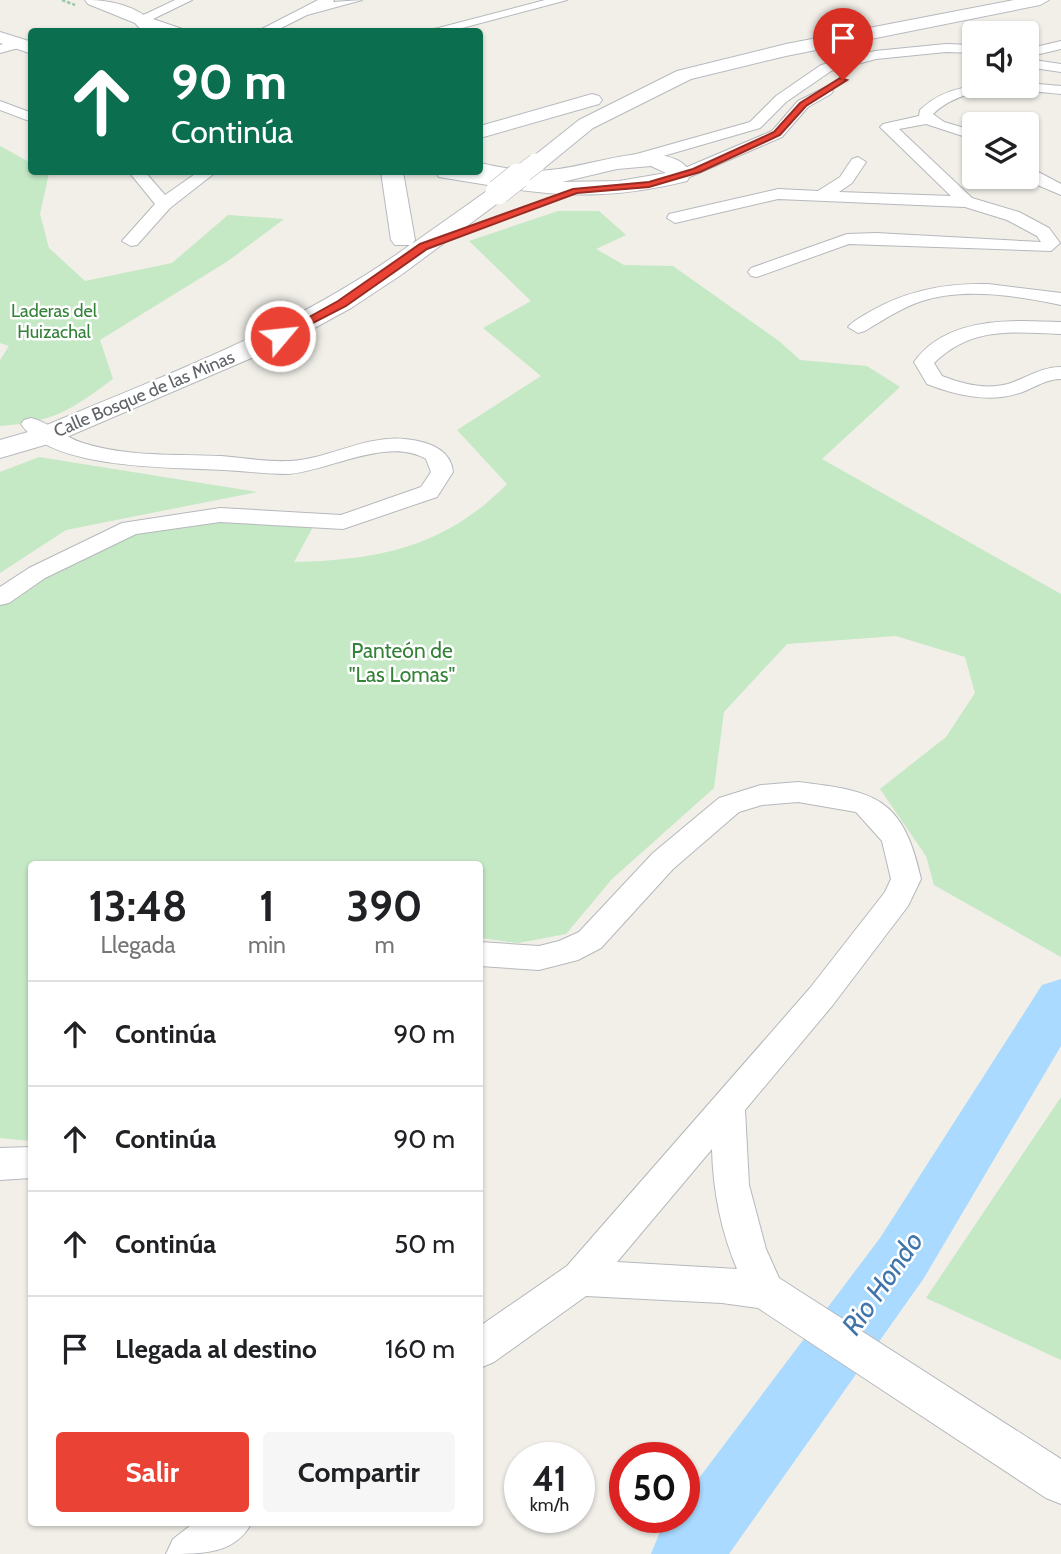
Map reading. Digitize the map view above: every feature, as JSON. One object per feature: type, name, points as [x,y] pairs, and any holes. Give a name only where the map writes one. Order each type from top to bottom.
[{"type":"main road","points":[[94,0],[147,25]]},
{"type":"main road","name":"Calle Bosque de las Minas","points":[[413,243],[498,191],[586,124],[684,75],[997,0]]},
{"type":"main road","name":"Calle Bosque de las Minas","points":[[657,69],[1040,0]]},
{"type":"main road","name":"Calle Bosque de las Minas","points":[[0,449],[38,430],[280,336],[342,303],[413,243],[468,191],[592,100],[612,89]]},
{"type":"main road","points":[[483,131],[592,100]]},
{"type":"main road","points":[[464,175],[535,188],[576,191],[630,187],[679,176],[679,171],[664,162],[594,155],[573,144],[568,138]]},
{"type":"main road","points":[[483,170],[547,177],[578,174],[632,160]]},
{"type":"main road","points":[[393,175],[413,243],[494,221]]},
{"type":"main road","points":[[530,207],[576,191]]},
{"type":"main road","name":"Calle Bosque de las Minas","points":[[0,432],[38,430]]},
{"type":"street","points":[[147,25],[186,0]]},
{"type":"street","points":[[271,28],[328,0]]},
{"type":"street","points":[[301,15],[356,0]]},
{"type":"street","points":[[446,28],[561,0]]},
{"type":"street","points":[[1039,50],[1061,45]]},
{"type":"street","points":[[632,160],[755,125],[781,99],[825,68],[875,55],[946,47],[962,48]]},
{"type":"street","points":[[1039,55],[1061,59]]},
{"type":"street","points":[[679,176],[777,134],[803,104],[849,78],[892,64],[962,56]]},
{"type":"street","points":[[1039,65],[1061,68]]},
{"type":"street","points":[[962,132],[928,119],[925,113],[932,103],[961,91],[1005,86],[1061,90]]},
{"type":"street","points":[[0,105],[28,116]]},
{"type":"street","points":[[928,119],[888,127],[966,201]]},
{"type":"street","points":[[823,195],[846,180],[858,162]]},
{"type":"street","points":[[140,175],[164,204]]},
{"type":"street","points":[[131,241],[164,204],[204,175]]},
{"type":"street","points":[[1039,180],[1061,190]]},
{"type":"street","points":[[675,218],[778,194],[966,201],[1013,216],[1042,232],[1052,247]]},
{"type":"street","points":[[757,272],[847,239],[876,237],[1052,247]]},
{"type":"street","points":[[858,327],[917,296],[970,289],[1026,291],[1061,299]]},
{"type":"street","points":[[1061,328],[993,328],[960,334],[938,347],[924,362],[934,380],[965,390],[992,393],[1016,388],[1040,375],[1061,373]]},
{"type":"street","points":[[0,598],[37,573],[130,528],[220,515],[343,522],[429,492],[439,483],[444,473],[441,463],[432,454],[419,448],[390,443],[361,449],[336,460],[296,467],[103,455],[38,430]]},
{"type":"street","points":[[483,954],[539,958],[567,951],[590,940],[663,861],[729,805],[761,795],[798,792],[864,804],[883,821],[895,839],[906,879],[897,898],[821,996],[580,1278],[483,1347]]},
{"type":"street","points":[[728,1106],[731,1185],[747,1249],[777,1298]]},
{"type":"street","points":[[0,1164],[28,1162]]},
{"type":"street","points":[[580,1278],[722,1285],[777,1298],[1061,1483]]},
{"type":"street","points":[[188,1554],[226,1526]]},
{"type":"green space","name":"Laderas del Huizachal","points":[[0,146],[28,161],[28,175],[49,175],[40,214],[49,248],[85,281],[172,263],[228,215],[284,219],[228,261],[100,340],[113,379],[61,413],[35,421],[0,426],[0,360],[9,346],[0,343]]},
{"type":"green space","name":"Panteón de \"Las Lomas\"","points":[[558,211],[599,211],[626,235],[596,249],[624,265],[673,266],[779,341],[800,360],[867,366],[900,387],[822,459],[1061,594],[1061,957],[934,885],[926,856],[880,789],[946,737],[975,693],[965,657],[896,636],[787,644],[724,712],[714,788],[612,879],[566,934],[518,943],[483,938],[483,861],[28,861],[28,1141],[0,1138],[0,605],[44,577],[132,533],[224,519],[313,527],[294,562],[325,561],[355,558],[410,546],[435,536],[484,505],[507,484],[457,430],[541,376],[483,328],[531,301],[469,241]]},
{"type":"green space","points":[[39,457],[257,492],[66,530],[0,573],[0,472]]},
{"type":"green space","points":[[1061,1097],[1061,1360],[926,1298]]},
{"type":"waterway","name":"Rio Hondo","points":[[686,1554],[902,1258],[1061,1000]]},
{"type":"route","points":[[280,336],[342,303],[423,247],[576,191],[614,189],[663,181],[696,170],[777,134],[803,104],[843,80]]}]
